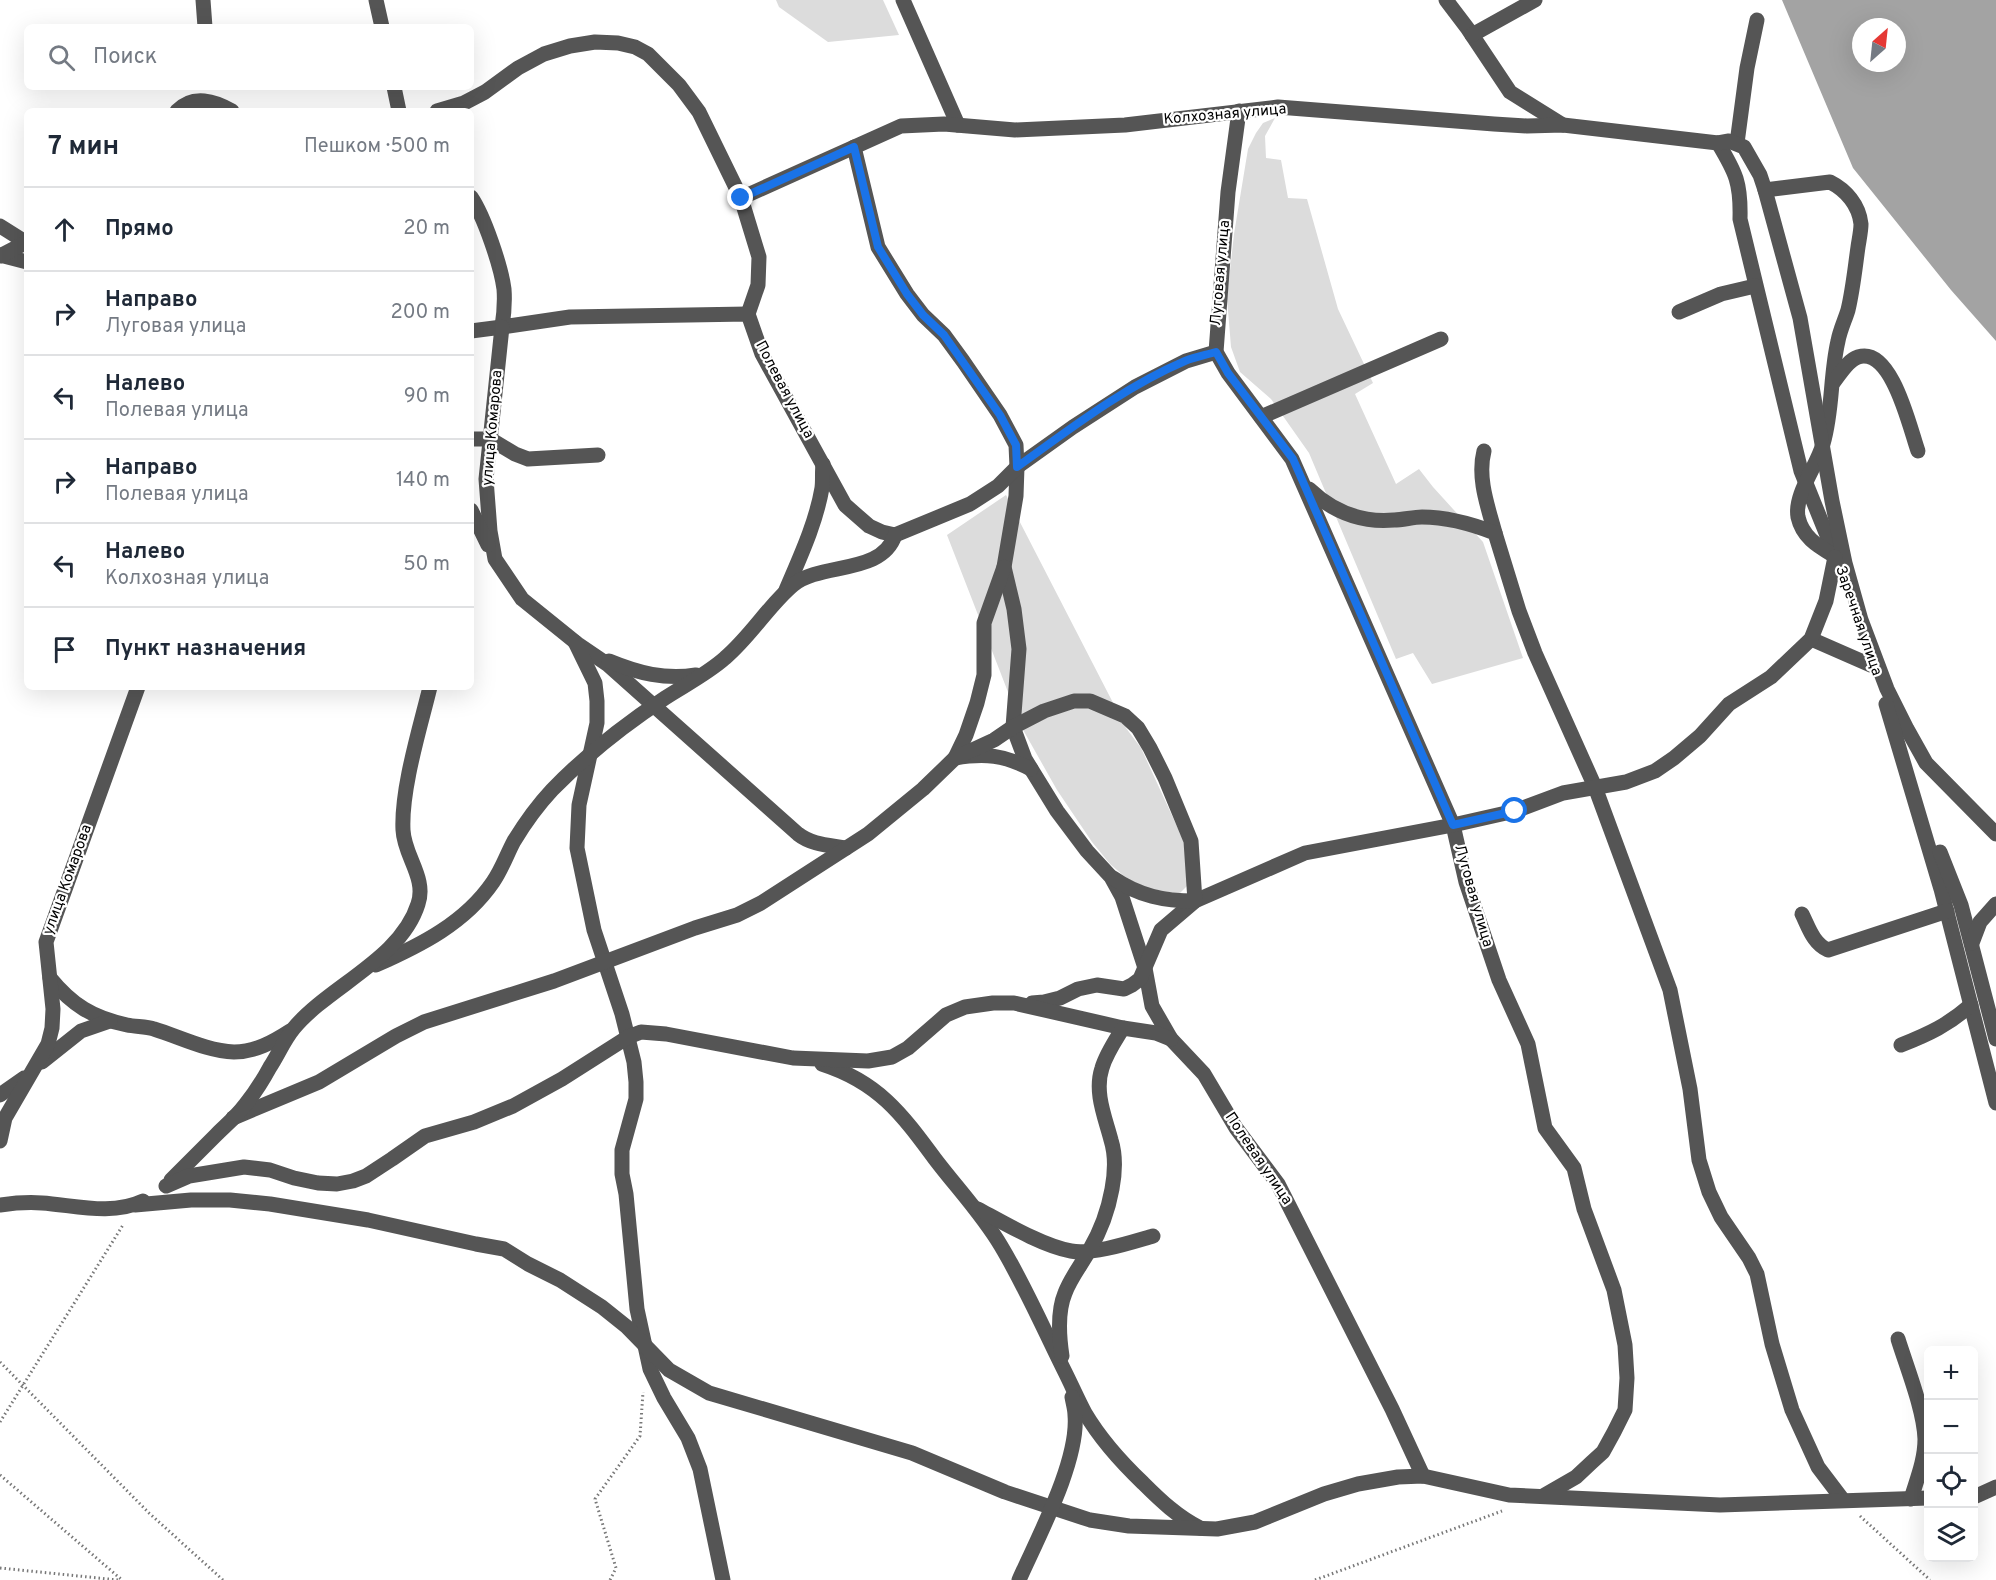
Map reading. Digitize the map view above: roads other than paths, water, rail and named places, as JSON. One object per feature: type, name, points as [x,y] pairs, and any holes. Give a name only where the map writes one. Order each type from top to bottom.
[{"type":"street","points":[[203,0],[205,24]]},
{"type":"street","points":[[376,0],[381,24]]},
{"type":"street","points":[[903,0],[958,125]]},
{"type":"street","name":"Колхозная улица","points":[[1446,0],[1510,92],[1563,125]]},
{"type":"street","points":[[1472,35],[1534,0]]},
{"type":"street","points":[[166,1186],[189,1176],[244,1167],[270,1170],[318,1183],[337,1184],[352,1181],[366,1176],[392,1160],[425,1136],[474,1122],[513,1106],[562,1079],[628,1037],[641,1032],[666,1034],[808,1059],[868,1061],[892,1057],[908,1047],[946,1015],[965,1007],[1044,1002],[1060,998],[1078,989],[1097,986],[1124,989],[1140,979],[1161,930],[1195,901],[1305,853],[1515,811],[1563,793],[1626,782],[1655,771],[1674,759],[1700,736],[1729,704],[1772,677],[1811,639],[1840,560],[1800,318],[1760,175],[1744,147],[1737,143],[1746,68],[1757,20]]},
{"type":"street","points":[[447,108],[464,103],[485,92],[518,68],[544,54],[570,46],[595,42],[636,47],[648,54],[663,69],[699,112],[741,198],[759,257],[758,285],[748,314],[570,317],[474,331]]},
{"type":"street","points":[[395,90],[398,108]]},
{"type":"street","points":[[181,108],[197,94],[225,108]]},
{"type":"street","name":"Колхозная улица","points":[[741,198],[902,126],[944,124],[1015,130],[1048,129],[1125,125],[1278,107],[1505,125],[1563,125],[1718,143],[1730,141],[1737,143]]},
{"type":"street","name":"Луговая улица","points":[[1239,111],[1228,192],[1216,352],[1228,373],[1293,459],[1453,825],[1466,882],[1499,980],[1528,1044],[1545,1128],[1574,1168],[1584,1209],[1614,1290],[1625,1345],[1627,1378],[1625,1410],[1603,1452],[1576,1477],[1543,1496]]},
{"type":"street","name":"Заречная улица","points":[[1718,143],[1734,168],[1741,194],[1740,219],[1801,471],[1840,560],[1861,620],[1947,911],[1996,1103]]},
{"type":"street","name":"Полевая улица","points":[[854,147],[878,247],[907,294],[923,315],[944,335],[1000,415],[1016,445],[1016,496],[1004,567],[1014,609],[1019,649],[1013,727],[1025,759],[1057,811],[1087,851],[1111,877],[1122,897],[1145,968],[1152,1006],[1172,1038],[1204,1074],[1236,1128],[1278,1184],[1392,1409],[1423,1476]]},
{"type":"street","points":[[1765,190],[1830,182],[1849,195],[1861,224],[1855,275],[1838,342],[1830,418],[1823,447],[1806,484]]},
{"type":"street","name":"улица Комарова","points":[[474,201],[504,288],[505,305],[486,479],[490,531],[495,559],[522,599],[595,656]]},
{"type":"street","points":[[0,226],[24,240]]},
{"type":"street","points":[[0,255],[24,243]]},
{"type":"street","points":[[0,255],[24,261]]},
{"type":"street","points":[[1679,312],[1721,294],[1755,286]]},
{"type":"street","name":"Полевая улица","points":[[748,314],[762,354],[845,505],[868,526],[895,535]]},
{"type":"street","points":[[1261,417],[1441,339]]},
{"type":"street","points":[[363,971],[431,939],[456,922],[494,881],[515,840],[536,808],[553,790],[618,730],[724,659],[747,638],[795,584],[818,574],[879,556],[892,544],[895,535],[970,504],[998,486],[1017,467],[1073,427],[1135,387],[1186,361],[1216,352]]},
{"type":"street","points":[[1833,383],[1849,363],[1857,357],[1867,355],[1877,360],[1895,383],[1918,451]]},
{"type":"street","points":[[474,439],[490,439],[528,459],[598,455]]},
{"type":"street","points":[[1484,451],[1481,463],[1483,487],[1519,611],[1535,653],[1595,787],[1670,990],[1690,1089],[1699,1160],[1709,1192],[1721,1217],[1757,1274],[1772,1344],[1792,1410],[1818,1467],[1843,1500]]},
{"type":"street","points":[[784,594],[804,547],[822,487],[823,464]]},
{"type":"street","points":[[1303,482],[1324,503],[1340,512],[1357,517],[1377,520],[1421,517],[1444,519],[1474,525],[1495,533]]},
{"type":"street","points":[[474,516],[495,559]]},
{"type":"street","points":[[956,758],[977,703],[984,675],[984,623],[1004,567]]},
{"type":"street","points":[[1861,620],[1887,689],[1906,729],[1926,762],[1996,834]]},
{"type":"street","points":[[1811,639],[1875,667]]},
{"type":"street","points":[[575,642],[596,683],[597,723],[579,805],[577,848],[594,930],[634,1062],[636,1100],[622,1150],[622,1174],[637,1309],[650,1369],[688,1438],[700,1469],[723,1580]]},
{"type":"street","points":[[595,656],[630,670],[650,675],[682,676],[705,673]]},
{"type":"street","points":[[595,656],[607,664],[806,840],[846,848]]},
{"type":"street","name":"улица Комарова","points":[[0,1141],[5,1118],[48,1044],[52,1028],[46,942],[137,690]]},
{"type":"street","points":[[50,978],[64,995],[81,1008],[110,1021],[151,1028],[194,1043],[235,1052],[258,1048],[275,1041],[293,1029],[325,998],[363,971],[404,933],[418,906],[421,895],[420,885],[408,854],[403,831],[406,791],[429,690]]},
{"type":"street","points":[[233,1118],[319,1083],[396,1036],[424,1022],[605,963],[695,928],[737,915],[761,903],[868,834],[924,789],[956,758],[994,740],[1013,727],[1062,704],[1074,701],[1090,701],[1125,716],[1138,728],[1165,778],[1191,841],[1195,901]]},
{"type":"street","points":[[956,758],[978,754],[992,755],[1016,761],[1031,769]]},
{"type":"street","points":[[1912,790],[1956,894],[1972,943],[1996,1039]]},
{"type":"street","name":"Полевая улица","points":[[1111,877],[1146,896],[1171,901],[1195,901]]},
{"type":"street","points":[[1972,943],[1980,922],[1996,904]]},
{"type":"street","points":[[1802,914],[1814,940],[1828,950],[1947,911]]},
{"type":"street","points":[[1014,1004],[1172,1038]]},
{"type":"street","points":[[1900,1045],[1954,1020],[1971,1005]]},
{"type":"street","points":[[0,1095],[81,1031],[110,1021]]},
{"type":"street","points":[[1019,1580],[1052,1508],[1070,1457],[1076,1416],[1059,1340],[1061,1304],[1073,1276],[1103,1225],[1109,1206],[1115,1164],[1112,1141],[1103,1116],[1099,1093],[1101,1070],[1112,1045],[1123,1028]]},
{"type":"street","points":[[135,1205],[150,1198],[166,1186],[244,1106],[293,1029]]},
{"type":"street","points":[[808,1059],[849,1074],[881,1094],[912,1128],[976,1208],[1001,1246],[1085,1412],[1120,1460],[1162,1502],[1202,1529]]},
{"type":"street","points":[[0,1205],[43,1203],[88,1208],[191,1200],[230,1200],[368,1220],[504,1249],[560,1280],[602,1307],[627,1327],[669,1370],[709,1393],[912,1453],[1005,1492],[1052,1508],[1090,1520],[1129,1526],[1217,1529],[1255,1521],[1324,1494],[1358,1484],[1398,1477],[1423,1476],[1509,1495],[1720,1505],[1924,1498]]},
{"type":"street","points":[[976,1208],[1046,1242],[1072,1251],[1118,1246],[1153,1236]]},
{"type":"street","points":[[1898,1339],[1917,1400],[1925,1438],[1923,1461],[1911,1499]]},
{"type":"street","points":[[1978,1495],[1996,1487]]}]
